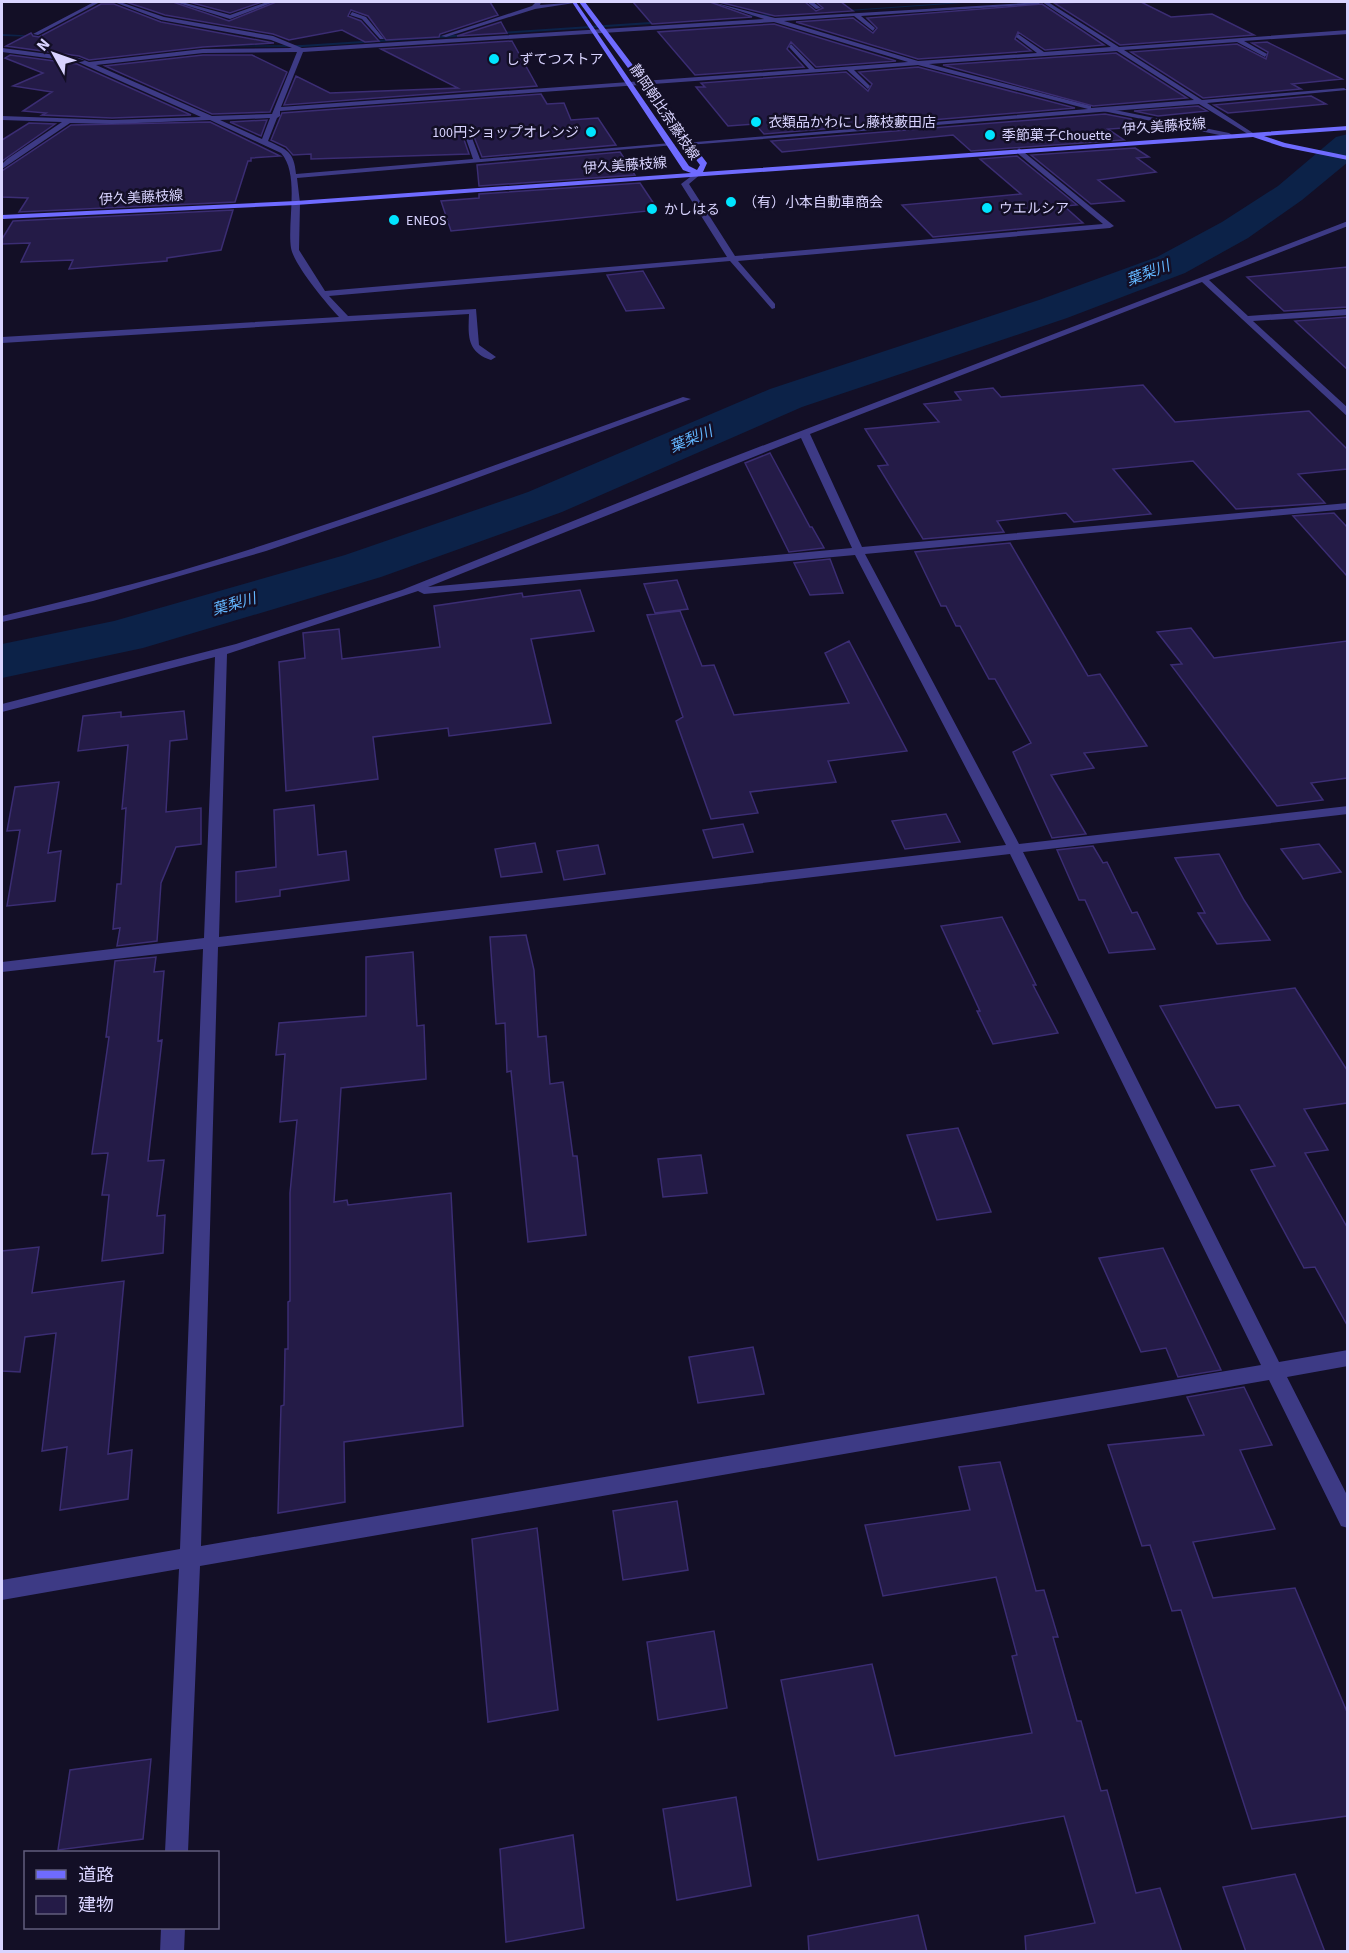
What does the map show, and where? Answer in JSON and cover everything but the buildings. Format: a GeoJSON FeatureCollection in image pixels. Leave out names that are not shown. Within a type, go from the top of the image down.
{"type":"FeatureCollection","features":[{"type":"Feature","properties":{"kind":"main road","name":"静岡朝比奈藤枝線"},"geometry":{"type":"LineString","coordinates":[[577,2],[598,22],[704,165],[698,173],[686,168],[577,2]]}},
{"type":"Feature","properties":{"kind":"main road","name":"伊久美藤枝線"},"geometry":{"type":"LineString","coordinates":[[2,218],[296,202],[1347,128]]}},
{"type":"Feature","properties":{"kind":"main road","name":"伊久美藤枝線"},"geometry":{"type":"LineString","coordinates":[[1251,134],[1283,145],[1347,158]]}},
{"type":"Feature","properties":{"kind":"street"},"geometry":{"type":"LineString","coordinates":[[36,34],[97,2]]}},
{"type":"Feature","properties":{"kind":"street"},"geometry":{"type":"LineString","coordinates":[[116,2],[164,19],[288,43],[392,37]]}},
{"type":"Feature","properties":{"kind":"street"},"geometry":{"type":"LineString","coordinates":[[178,2],[230,17],[271,2]]}},
{"type":"Feature","properties":{"kind":"street"},"geometry":{"type":"LineString","coordinates":[[421,44],[537,4],[577,2]]}},
{"type":"Feature","properties":{"kind":"street"},"geometry":{"type":"LineString","coordinates":[[714,2],[916,63],[1106,110],[1229,135]]}},
{"type":"Feature","properties":{"kind":"street"},"geometry":{"type":"LineString","coordinates":[[810,2],[818,8]]}},
{"type":"Feature","properties":{"kind":"street"},"geometry":{"type":"LineString","coordinates":[[89,64],[203,51],[302,50],[421,44],[1039,2]]}},
{"type":"Feature","properties":{"kind":"street"},"geometry":{"type":"LineString","coordinates":[[1045,2],[1251,134]]}},
{"type":"Feature","properties":{"kind":"street"},"geometry":{"type":"LineString","coordinates":[[807,9],[830,7]]}},
{"type":"Feature","properties":{"kind":"street"},"geometry":{"type":"LineString","coordinates":[[726,14],[772,11]]}},
{"type":"Feature","properties":{"kind":"street"},"geometry":{"type":"LineString","coordinates":[[352,14],[364,18],[382,38]]}},
{"type":"Feature","properties":{"kind":"street"},"geometry":{"type":"LineString","coordinates":[[855,14],[873,29]]}},
{"type":"Feature","properties":{"kind":"street"},"geometry":{"type":"LineString","coordinates":[[578,23],[609,21]]}},
{"type":"Feature","properties":{"kind":"street"},"geometry":{"type":"LineString","coordinates":[[434,34],[488,30]]}},
{"type":"Feature","properties":{"kind":"street"},"geometry":{"type":"LineString","coordinates":[[2,118],[68,121],[213,119],[630,83],[1347,32]]}},
{"type":"Feature","properties":{"kind":"street"},"geometry":{"type":"LineString","coordinates":[[1018,36],[1043,54]]}},
{"type":"Feature","properties":{"kind":"street"},"geometry":{"type":"LineString","coordinates":[[1237,40],[1265,55]]}},
{"type":"Feature","properties":{"kind":"street"},"geometry":{"type":"LineString","coordinates":[[288,43],[302,50]]}},
{"type":"Feature","properties":{"kind":"street"},"geometry":{"type":"LineString","coordinates":[[791,46],[813,70]]}},
{"type":"Feature","properties":{"kind":"street"},"geometry":{"type":"LineString","coordinates":[[2,50],[79,60],[284,151],[291,159],[296,202],[296,250],[323,294],[345,318]]}},
{"type":"Feature","properties":{"kind":"street"},"geometry":{"type":"LineString","coordinates":[[264,142],[302,50]]}},
{"type":"Feature","properties":{"kind":"street"},"geometry":{"type":"LineString","coordinates":[[972,52],[980,58]]}},
{"type":"Feature","properties":{"kind":"street"},"geometry":{"type":"LineString","coordinates":[[848,68],[868,87]]}},
{"type":"Feature","properties":{"kind":"street"},"geometry":{"type":"LineString","coordinates":[[688,143],[1344,90]]}},
{"type":"Feature","properties":{"kind":"street"},"geometry":{"type":"LineString","coordinates":[[2,167],[20,150],[33,145],[68,121]]}},
{"type":"Feature","properties":{"kind":"street"},"geometry":{"type":"LineString","coordinates":[[466,130],[477,161]]}},
{"type":"Feature","properties":{"kind":"street"},"geometry":{"type":"LineString","coordinates":[[293,176],[671,145]]}},
{"type":"Feature","properties":{"kind":"street"},"geometry":{"type":"LineString","coordinates":[[323,294],[1110,226],[1019,150]]}},
{"type":"Feature","properties":{"kind":"street"},"geometry":{"type":"LineString","coordinates":[[698,173],[685,184],[732,258],[772,306]]}},
{"type":"Feature","properties":{"kind":"street"},"geometry":{"type":"LineString","coordinates":[[2,708],[99,686],[221,651],[406,592],[804,433],[1347,223]]}},
{"type":"Feature","properties":{"kind":"street"},"geometry":{"type":"LineString","coordinates":[[1204,280],[1347,414]]}},
{"type":"Feature","properties":{"kind":"street"},"geometry":{"type":"LineString","coordinates":[[2,340],[473,311],[473,344],[479,353],[491,357]]}},
{"type":"Feature","properties":{"kind":"street"},"geometry":{"type":"LineString","coordinates":[[1248,319],[1347,312]]}},
{"type":"Feature","properties":{"kind":"street"},"geometry":{"type":"LineString","coordinates":[[2,619],[82,602],[243,557],[686,399]]}},
{"type":"Feature","properties":{"kind":"street"},"geometry":{"type":"LineString","coordinates":[[804,433],[859,552],[1015,850],[1272,1372],[1347,1519]]}},
{"type":"Feature","properties":{"kind":"street"},"geometry":{"type":"LineString","coordinates":[[406,592],[1347,506]]}},
{"type":"Feature","properties":{"kind":"street"},"geometry":{"type":"LineString","coordinates":[[176,1851],[190,1560],[213,943],[221,651]]}},
{"type":"Feature","properties":{"kind":"street"},"geometry":{"type":"LineString","coordinates":[[2,967],[1347,810]]}},
{"type":"Feature","properties":{"kind":"street"},"geometry":{"type":"LineString","coordinates":[[2,1590],[190,1560],[1347,1358]]}},
{"type":"Feature","properties":{"kind":"street"},"geometry":{"type":"LineString","coordinates":[[172,1952],[173,1929]]}},
{"type":"Feature","properties":{"kind":"waterway"},"geometry":{"type":"LineString","coordinates":[[835,11],[975,2]]}},
{"type":"Feature","properties":{"kind":"waterway"},"geometry":{"type":"LineString","coordinates":[[736,17],[788,14]]}},
{"type":"Feature","properties":{"kind":"waterway"},"geometry":{"type":"LineString","coordinates":[[188,46],[302,46],[665,22]]}},
{"type":"Feature","properties":{"kind":"waterway"},"geometry":{"type":"LineString","coordinates":[[2,35],[39,37]]}},
{"type":"Feature","properties":{"kind":"waterway","name":"葉梨川"},"geometry":{"type":"LineString","coordinates":[[2,661],[123,636],[363,566],[545,502],[786,398],[1053,309],[1171,265],[1235,230],[1290,193],[1348,144]]}},
{"type":"Feature","properties":{"kind":"place","name":"しずてつストア"},"geometry":{"type":"Point","coordinates":[494,59]}},
{"type":"Feature","properties":{"kind":"place","name":"衣類品かわにし藤枝藪田店"},"geometry":{"type":"Point","coordinates":[756,122]}},
{"type":"Feature","properties":{"kind":"place","name":"100円ショップオレンジ"},"geometry":{"type":"Point","coordinates":[591,132]}},
{"type":"Feature","properties":{"kind":"place","name":"季節菓子Chouette"},"geometry":{"type":"Point","coordinates":[990,135]}},
{"type":"Feature","properties":{"kind":"place","name":"（有）小本自動車商会"},"geometry":{"type":"Point","coordinates":[731,202]}},
{"type":"Feature","properties":{"kind":"place","name":"ウエルシア"},"geometry":{"type":"Point","coordinates":[987,208]}},
{"type":"Feature","properties":{"kind":"place","name":"かしはる"},"geometry":{"type":"Point","coordinates":[652,209]}},
{"type":"Feature","properties":{"kind":"place","name":"ENEOS"},"geometry":{"type":"Point","coordinates":[394,220]}}]}
